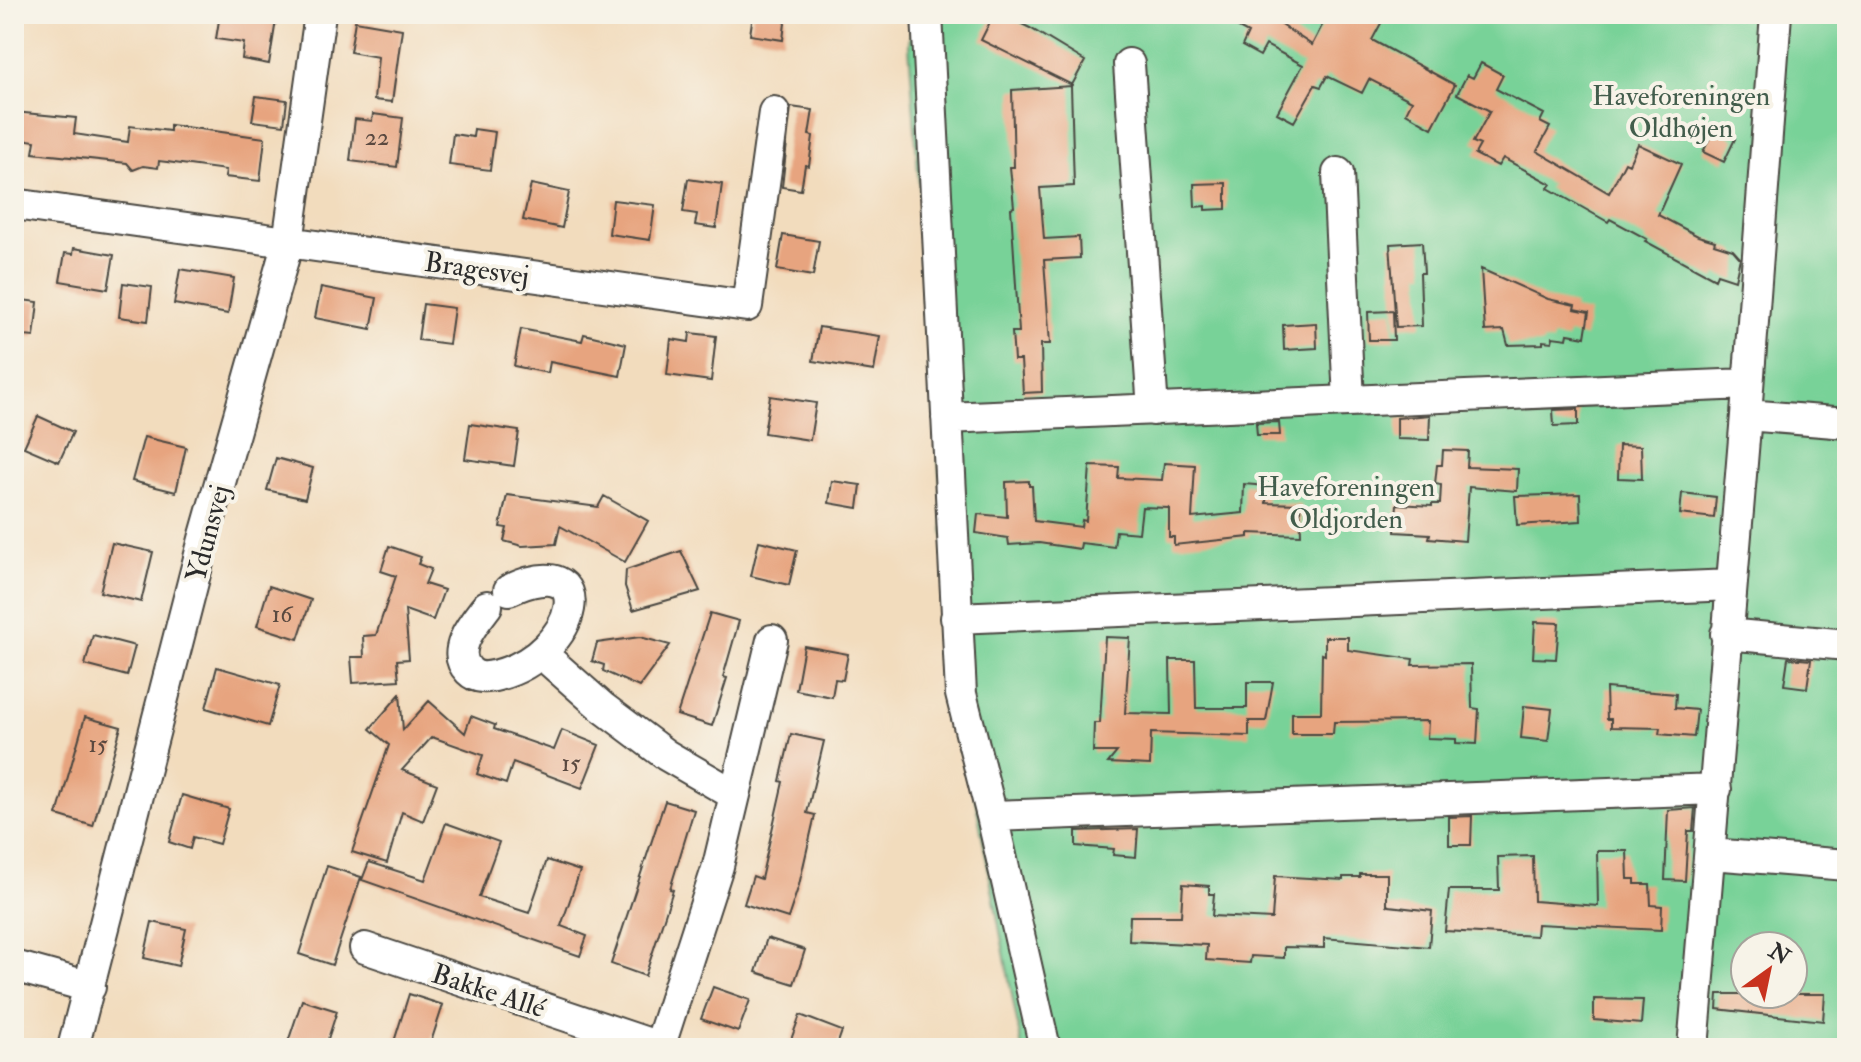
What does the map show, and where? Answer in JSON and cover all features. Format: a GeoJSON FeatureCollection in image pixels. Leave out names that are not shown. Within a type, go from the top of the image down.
{"type":"FeatureCollection","features":[{"type":"Feature","properties":{"kind":"street","name":"Ydunsvej"},"geometry":{"type":"LineString","coordinates":[[73,1048],[204,539],[288,242],[320,14]]}},
{"type":"Feature","properties":{"kind":"street"},"geometry":{"type":"LineString","coordinates":[[927,14],[961,694],[1045,1048]]}},
{"type":"Feature","properties":{"kind":"street"},"geometry":{"type":"LineString","coordinates":[[1693,1048],[1711,854],[1776,14]]}},
{"type":"Feature","properties":{"kind":"street"},"geometry":{"type":"LineString","coordinates":[[1129,64],[1153,410]]}},
{"type":"Feature","properties":{"kind":"street","name":"Bragesvej"},"geometry":{"type":"LineString","coordinates":[[14,204],[747,306],[774,112]]}},
{"type":"Feature","properties":{"kind":"street"},"geometry":{"type":"LineString","coordinates":[[1338,173],[1349,401]]}},
{"type":"Feature","properties":{"kind":"street"},"geometry":{"type":"LineString","coordinates":[[947,418],[1747,384]]}},
{"type":"Feature","properties":{"kind":"street"},"geometry":{"type":"LineString","coordinates":[[1746,415],[1847,423]]}},
{"type":"Feature","properties":{"kind":"street"},"geometry":{"type":"LineString","coordinates":[[540,578],[553,579],[563,586],[570,597],[571,610],[556,639],[542,654],[520,668],[483,678],[471,674],[463,663],[461,650],[475,623],[498,598],[540,578]]}},
{"type":"Feature","properties":{"kind":"street"},"geometry":{"type":"LineString","coordinates":[[956,618],[1731,585]]}},
{"type":"Feature","properties":{"kind":"street"},"geometry":{"type":"LineString","coordinates":[[1726,634],[1847,645]]}},
{"type":"Feature","properties":{"kind":"street","name":"Bakke Allé"},"geometry":{"type":"LineString","coordinates":[[365,948],[659,1048],[718,866],[772,640]]}},
{"type":"Feature","properties":{"kind":"street"},"geometry":{"type":"LineString","coordinates":[[542,654],[602,707],[666,755],[735,795]]}},
{"type":"Feature","properties":{"kind":"street"},"geometry":{"type":"LineString","coordinates":[[992,816],[1716,789]]}},
{"type":"Feature","properties":{"kind":"street"},"geometry":{"type":"LineString","coordinates":[[1711,854],[1847,865]]}},
{"type":"Feature","properties":{"kind":"street"},"geometry":{"type":"LineString","coordinates":[[14,966],[90,987]]}},
{"type":"Feature","properties":{"kind":"green space","name":"Haveforeningen Oldjorden"},"geometry":{"type":"Polygon","coordinates":[[[912,14],[1847,14],[1847,1048],[1022,1048],[955,692],[909,45],[912,14]]]}},
{"type":"Feature","properties":{"kind":"building"},"geometry":{"type":"Polygon","coordinates":[[[220,14],[277,14],[269,64],[242,59],[244,43],[216,39],[220,14]]]}},
{"type":"Feature","properties":{"kind":"building"},"geometry":{"type":"Polygon","coordinates":[[[753,14],[786,14],[783,40],[750,35],[753,14]]]}},
{"type":"Feature","properties":{"kind":"building"},"geometry":{"type":"Polygon","coordinates":[[[994,14],[1001,14],[1030,28],[1085,61],[1072,85],[981,40],[994,14]]]}},
{"type":"Feature","properties":{"kind":"building"},"geometry":{"type":"Polygon","coordinates":[[[1213,14],[1265,14],[1312,45],[1328,14],[1386,14],[1372,40],[1455,85],[1432,128],[1406,113],[1412,101],[1369,79],[1362,93],[1327,76],[1321,87],[1315,85],[1294,122],[1277,113],[1303,65],[1266,45],[1260,56],[1242,46],[1248,33],[1213,14]]]}},
{"type":"Feature","properties":{"kind":"building"},"geometry":{"type":"Polygon","coordinates":[[[355,21],[402,29],[392,102],[374,100],[378,57],[350,52],[355,21]]]}},
{"type":"Feature","properties":{"kind":"building"},"geometry":{"type":"Polygon","coordinates":[[[1481,63],[1503,75],[1496,89],[1544,114],[1540,122],[1550,127],[1537,151],[1609,193],[1625,162],[1629,164],[1638,144],[1681,164],[1658,215],[1698,236],[1715,241],[1714,244],[1733,250],[1740,258],[1735,280],[1717,274],[1715,279],[1645,241],[1647,239],[1610,219],[1608,222],[1548,188],[1551,184],[1503,158],[1498,166],[1475,154],[1480,145],[1473,142],[1490,111],[1457,94],[1467,75],[1473,78],[1481,63]]]}},
{"type":"Feature","properties":{"kind":"building"},"geometry":{"type":"Polygon","coordinates":[[[1071,86],[1074,186],[1040,188],[1044,239],[1079,237],[1080,258],[1044,260],[1050,344],[1041,344],[1042,392],[1023,393],[1021,360],[1014,360],[1012,332],[1019,332],[1011,208],[1014,207],[1010,167],[1014,167],[1012,90],[1071,86]]]}},
{"type":"Feature","properties":{"kind":"building"},"geometry":{"type":"Polygon","coordinates":[[[256,96],[287,100],[284,125],[252,121],[256,96]]]}},
{"type":"Feature","properties":{"kind":"building"},"geometry":{"type":"Polygon","coordinates":[[[791,107],[813,110],[809,166],[805,165],[801,190],[782,187],[791,107]]]}},
{"type":"Feature","properties":{"kind":"building"},"geometry":{"type":"Polygon","coordinates":[[[14,112],[76,118],[74,134],[128,142],[130,126],[170,131],[170,125],[265,138],[260,181],[225,177],[226,170],[159,161],[158,168],[143,166],[133,170],[127,163],[33,153],[35,141],[14,138],[14,112]]]}},
{"type":"Feature","properties":{"kind":"building"},"geometry":{"type":"Polygon","coordinates":[[[373,114],[403,118],[397,167],[350,161],[355,119],[372,121],[373,114]]]}},
{"type":"Feature","properties":{"kind":"building"},"geometry":{"type":"Polygon","coordinates":[[[474,129],[495,132],[490,170],[449,165],[453,134],[473,137],[474,129]]]}},
{"type":"Feature","properties":{"kind":"building"},"geometry":{"type":"Polygon","coordinates":[[[1714,129],[1735,139],[1724,162],[1703,152],[1714,129]]]}},
{"type":"Feature","properties":{"kind":"building"},"geometry":{"type":"Polygon","coordinates":[[[688,179],[722,184],[716,228],[695,225],[697,214],[683,212],[688,179]]]}},
{"type":"Feature","properties":{"kind":"building"},"geometry":{"type":"Polygon","coordinates":[[[1226,183],[1226,209],[1195,207],[1194,184],[1226,183]]]}},
{"type":"Feature","properties":{"kind":"building"},"geometry":{"type":"Polygon","coordinates":[[[531,184],[569,192],[562,228],[523,220],[531,184]]]}},
{"type":"Feature","properties":{"kind":"building"},"geometry":{"type":"Polygon","coordinates":[[[613,200],[655,205],[650,240],[609,234],[613,200]]]}},
{"type":"Feature","properties":{"kind":"building"},"geometry":{"type":"Polygon","coordinates":[[[783,235],[819,241],[813,276],[777,270],[783,235]]]}},
{"type":"Feature","properties":{"kind":"building"},"geometry":{"type":"Polygon","coordinates":[[[1422,242],[1422,326],[1396,327],[1390,244],[1422,242]]]}},
{"type":"Feature","properties":{"kind":"building"},"geometry":{"type":"Polygon","coordinates":[[[74,248],[114,255],[108,289],[60,281],[65,253],[73,254],[74,248]]]}},
{"type":"Feature","properties":{"kind":"building"},"geometry":{"type":"Polygon","coordinates":[[[180,269],[234,278],[228,314],[174,304],[180,269]]]}},
{"type":"Feature","properties":{"kind":"building"},"geometry":{"type":"Polygon","coordinates":[[[1481,269],[1548,299],[1575,305],[1574,309],[1589,312],[1585,337],[1568,334],[1567,339],[1553,337],[1552,342],[1543,341],[1543,344],[1508,345],[1504,330],[1485,331],[1481,269]]]}},
{"type":"Feature","properties":{"kind":"building"},"geometry":{"type":"Polygon","coordinates":[[[123,283],[152,287],[148,321],[119,317],[123,283]]]}},
{"type":"Feature","properties":{"kind":"building"},"geometry":{"type":"Polygon","coordinates":[[[321,287],[377,298],[371,329],[315,318],[321,287]]]}},
{"type":"Feature","properties":{"kind":"building"},"geometry":{"type":"Polygon","coordinates":[[[14,299],[38,302],[34,337],[14,335],[14,299]]]}},
{"type":"Feature","properties":{"kind":"building"},"geometry":{"type":"Polygon","coordinates":[[[423,304],[454,308],[449,344],[418,340],[423,304]]]}},
{"type":"Feature","properties":{"kind":"building"},"geometry":{"type":"Polygon","coordinates":[[[1393,311],[1394,340],[1369,340],[1368,312],[1393,311]]]}},
{"type":"Feature","properties":{"kind":"building"},"geometry":{"type":"Polygon","coordinates":[[[1316,323],[1317,348],[1284,350],[1283,325],[1316,323]]]}},
{"type":"Feature","properties":{"kind":"building"},"geometry":{"type":"Polygon","coordinates":[[[819,327],[880,336],[874,371],[813,361],[819,327]]]}},
{"type":"Feature","properties":{"kind":"building"},"geometry":{"type":"Polygon","coordinates":[[[521,329],[582,341],[584,334],[626,344],[620,376],[550,362],[548,373],[514,366],[521,329]]]}},
{"type":"Feature","properties":{"kind":"building"},"geometry":{"type":"Polygon","coordinates":[[[690,333],[716,336],[711,381],[667,375],[671,339],[689,342],[690,333]]]}},
{"type":"Feature","properties":{"kind":"building"},"geometry":{"type":"Polygon","coordinates":[[[770,396],[816,403],[810,440],[764,433],[770,396]]]}},
{"type":"Feature","properties":{"kind":"building"},"geometry":{"type":"Polygon","coordinates":[[[1578,409],[1578,425],[1554,426],[1553,410],[1578,409]]]}},
{"type":"Feature","properties":{"kind":"building"},"geometry":{"type":"Polygon","coordinates":[[[1430,415],[1429,440],[1397,439],[1397,418],[1430,415]]]}},
{"type":"Feature","properties":{"kind":"building"},"geometry":{"type":"Polygon","coordinates":[[[38,416],[73,432],[59,462],[24,447],[38,416]]]}},
{"type":"Feature","properties":{"kind":"building"},"geometry":{"type":"Polygon","coordinates":[[[1279,422],[1280,435],[1257,435],[1256,423],[1279,422]]]}},
{"type":"Feature","properties":{"kind":"building"},"geometry":{"type":"Polygon","coordinates":[[[470,424],[519,431],[514,466],[465,459],[470,424]]]}},
{"type":"Feature","properties":{"kind":"building"},"geometry":{"type":"Polygon","coordinates":[[[144,437],[186,447],[176,492],[132,481],[144,437]]]}},
{"type":"Feature","properties":{"kind":"building"},"geometry":{"type":"Polygon","coordinates":[[[1619,445],[1641,446],[1642,479],[1618,478],[1619,445]]]}},
{"type":"Feature","properties":{"kind":"building"},"geometry":{"type":"Polygon","coordinates":[[[1443,450],[1468,451],[1467,467],[1518,469],[1517,491],[1469,487],[1465,541],[1429,538],[1430,534],[1395,532],[1397,504],[1440,504],[1441,485],[1435,484],[1437,465],[1442,465],[1443,450]]]}},
{"type":"Feature","properties":{"kind":"building"},"geometry":{"type":"Polygon","coordinates":[[[276,458],[313,468],[305,499],[267,490],[276,458]]]}},
{"type":"Feature","properties":{"kind":"building"},"geometry":{"type":"Polygon","coordinates":[[[1164,463],[1195,465],[1192,518],[1243,513],[1244,484],[1267,486],[1266,503],[1300,504],[1301,535],[1249,533],[1249,537],[1174,545],[1174,537],[1169,537],[1169,508],[1142,507],[1139,533],[1116,531],[1114,547],[1081,543],[1080,549],[1039,543],[1009,545],[1008,538],[976,533],[978,514],[1007,517],[1006,482],[1029,481],[1034,521],[1081,527],[1082,520],[1086,521],[1090,466],[1119,467],[1118,478],[1162,480],[1164,463]]]}},
{"type":"Feature","properties":{"kind":"building"},"geometry":{"type":"Polygon","coordinates":[[[832,481],[861,485],[858,508],[829,503],[832,481]]]}},
{"type":"Feature","properties":{"kind":"building"},"geometry":{"type":"Polygon","coordinates":[[[1682,493],[1716,497],[1714,518],[1680,514],[1682,493]]]}},
{"type":"Feature","properties":{"kind":"building"},"geometry":{"type":"Polygon","coordinates":[[[1580,494],[1581,521],[1517,525],[1515,496],[1580,494]]]}},
{"type":"Feature","properties":{"kind":"building"},"geometry":{"type":"Polygon","coordinates":[[[507,495],[598,507],[604,496],[648,521],[625,562],[560,526],[556,544],[522,546],[504,541],[507,528],[500,527],[507,495]]]}},
{"type":"Feature","properties":{"kind":"building"},"geometry":{"type":"Polygon","coordinates":[[[759,541],[797,550],[789,585],[751,576],[759,541]]]}},
{"type":"Feature","properties":{"kind":"building"},"geometry":{"type":"Polygon","coordinates":[[[112,543],[153,552],[141,602],[100,592],[112,543]]]}},
{"type":"Feature","properties":{"kind":"building"},"geometry":{"type":"Polygon","coordinates":[[[389,546],[421,557],[418,564],[431,569],[425,584],[444,590],[433,620],[405,610],[409,659],[397,660],[399,680],[353,683],[351,657],[364,657],[363,636],[376,635],[396,576],[381,571],[389,546]]]}},
{"type":"Feature","properties":{"kind":"building"},"geometry":{"type":"Polygon","coordinates":[[[681,551],[700,591],[633,610],[625,586],[626,570],[681,551]]]}},
{"type":"Feature","properties":{"kind":"building"},"geometry":{"type":"Polygon","coordinates":[[[269,586],[311,600],[298,639],[257,626],[269,586]]]}},
{"type":"Feature","properties":{"kind":"building"},"geometry":{"type":"Polygon","coordinates":[[[710,613],[739,621],[723,677],[727,678],[712,726],[677,715],[710,613]]]}},
{"type":"Feature","properties":{"kind":"building"},"geometry":{"type":"Polygon","coordinates":[[[1535,622],[1559,623],[1556,659],[1533,658],[1535,622]]]}},
{"type":"Feature","properties":{"kind":"building"},"geometry":{"type":"Polygon","coordinates":[[[93,635],[135,646],[127,676],[85,665],[93,635]]]}},
{"type":"Feature","properties":{"kind":"building"},"geometry":{"type":"Polygon","coordinates":[[[640,637],[670,645],[639,687],[603,671],[604,665],[592,661],[597,643],[640,637]]]}},
{"type":"Feature","properties":{"kind":"building"},"geometry":{"type":"Polygon","coordinates":[[[1105,637],[1130,638],[1125,713],[1171,714],[1170,660],[1195,660],[1196,708],[1247,708],[1247,682],[1273,682],[1266,721],[1249,721],[1249,736],[1151,733],[1150,765],[1108,763],[1117,752],[1093,752],[1094,723],[1100,723],[1105,637]]]}},
{"type":"Feature","properties":{"kind":"building"},"geometry":{"type":"Polygon","coordinates":[[[1325,637],[1348,637],[1348,650],[1413,659],[1412,665],[1471,664],[1472,708],[1479,709],[1477,744],[1456,743],[1456,739],[1427,738],[1428,721],[1334,722],[1333,734],[1292,734],[1292,713],[1321,713],[1325,637]]]}},
{"type":"Feature","properties":{"kind":"building"},"geometry":{"type":"Polygon","coordinates":[[[804,646],[848,654],[843,680],[835,679],[832,697],[796,690],[804,646]]]}},
{"type":"Feature","properties":{"kind":"building"},"geometry":{"type":"Polygon","coordinates":[[[1788,658],[1811,660],[1807,688],[1784,685],[1788,658]]]}},
{"type":"Feature","properties":{"kind":"building"},"geometry":{"type":"Polygon","coordinates":[[[217,667],[280,685],[268,726],[206,708],[217,667]]]}},
{"type":"Feature","properties":{"kind":"building"},"geometry":{"type":"Polygon","coordinates":[[[1606,688],[1676,694],[1675,708],[1697,710],[1694,737],[1659,734],[1660,728],[1611,727],[1611,719],[1607,719],[1606,688]]]}},
{"type":"Feature","properties":{"kind":"building"},"geometry":{"type":"Polygon","coordinates":[[[400,694],[403,730],[429,701],[465,733],[471,716],[495,725],[494,729],[554,750],[562,730],[599,745],[582,788],[513,762],[506,784],[477,774],[483,755],[432,737],[402,770],[437,784],[423,821],[402,812],[387,863],[352,852],[389,745],[370,729],[400,694]]]}},
{"type":"Feature","properties":{"kind":"building"},"geometry":{"type":"Polygon","coordinates":[[[1524,706],[1552,709],[1548,741],[1521,738],[1524,706]]]}},
{"type":"Feature","properties":{"kind":"building"},"geometry":{"type":"Polygon","coordinates":[[[85,717],[121,727],[93,826],[57,815],[85,717]]]}},
{"type":"Feature","properties":{"kind":"building"},"geometry":{"type":"Polygon","coordinates":[[[791,734],[824,741],[807,813],[815,815],[788,918],[744,904],[753,876],[761,879],[791,734]]]}},
{"type":"Feature","properties":{"kind":"building"},"geometry":{"type":"Polygon","coordinates":[[[182,795],[229,809],[219,844],[193,837],[190,849],[169,842],[182,795]]]}},
{"type":"Feature","properties":{"kind":"building"},"geometry":{"type":"Polygon","coordinates":[[[665,801],[694,810],[670,889],[673,890],[645,976],[611,964],[665,801]]]}},
{"type":"Feature","properties":{"kind":"building"},"geometry":{"type":"Polygon","coordinates":[[[1695,808],[1693,831],[1688,831],[1685,881],[1665,880],[1668,810],[1695,808]]]}},
{"type":"Feature","properties":{"kind":"building"},"geometry":{"type":"Polygon","coordinates":[[[1472,816],[1471,845],[1449,845],[1449,817],[1472,816]]]}},
{"type":"Feature","properties":{"kind":"building"},"geometry":{"type":"Polygon","coordinates":[[[446,823],[499,842],[479,897],[529,913],[547,860],[580,871],[561,926],[587,936],[580,956],[362,880],[369,862],[425,880],[446,823]]]}},
{"type":"Feature","properties":{"kind":"building"},"geometry":{"type":"Polygon","coordinates":[[[1138,829],[1136,857],[1113,855],[1114,849],[1076,846],[1076,831],[1138,829]]]}},
{"type":"Feature","properties":{"kind":"building"},"geometry":{"type":"Polygon","coordinates":[[[1597,851],[1627,851],[1628,879],[1635,879],[1635,884],[1650,884],[1651,905],[1662,906],[1661,930],[1537,924],[1536,936],[1445,931],[1449,890],[1499,890],[1498,857],[1533,856],[1534,901],[1598,906],[1597,851]]]}},
{"type":"Feature","properties":{"kind":"building"},"geometry":{"type":"Polygon","coordinates":[[[327,866],[361,877],[332,965],[299,954],[327,866]]]}},
{"type":"Feature","properties":{"kind":"building"},"geometry":{"type":"Polygon","coordinates":[[[1360,874],[1387,874],[1387,905],[1432,911],[1429,947],[1324,938],[1324,948],[1284,947],[1284,958],[1251,956],[1250,963],[1206,960],[1207,945],[1129,941],[1130,916],[1181,916],[1183,884],[1209,886],[1209,894],[1214,894],[1212,916],[1272,919],[1275,876],[1343,880],[1343,877],[1360,877],[1360,874]]]}},
{"type":"Feature","properties":{"kind":"building"},"geometry":{"type":"Polygon","coordinates":[[[152,922],[186,929],[178,966],[144,958],[152,922]]]}},
{"type":"Feature","properties":{"kind":"building"},"geometry":{"type":"Polygon","coordinates":[[[767,938],[805,950],[794,984],[756,972],[767,938]]]}},
{"type":"Feature","properties":{"kind":"building"},"geometry":{"type":"Polygon","coordinates":[[[713,987],[750,1000],[738,1032],[701,1019],[713,987]]]}},
{"type":"Feature","properties":{"kind":"building"},"geometry":{"type":"Polygon","coordinates":[[[409,994],[443,1005],[429,1048],[392,1048],[409,994]]]}},
{"type":"Feature","properties":{"kind":"building"},"geometry":{"type":"Polygon","coordinates":[[[1718,994],[1729,994],[1729,1010],[1809,1010],[1809,994],[1825,994],[1823,1021],[1717,1009],[1718,994]]]}},
{"type":"Feature","properties":{"kind":"building"},"geometry":{"type":"Polygon","coordinates":[[[1594,999],[1643,1000],[1641,1024],[1594,1020],[1594,999]]]}},
{"type":"Feature","properties":{"kind":"building"},"geometry":{"type":"Polygon","coordinates":[[[302,1000],[337,1011],[325,1048],[286,1048],[302,1000]]]}},
{"type":"Feature","properties":{"kind":"building"},"geometry":{"type":"Polygon","coordinates":[[[800,1015],[842,1031],[836,1048],[788,1048],[800,1015]]]}},
{"type":"Feature","properties":{"kind":"park label","name":"Haveforeningen Oldhøjen"},"geometry":{"type":"Point","coordinates":[1681,111]}}]}
